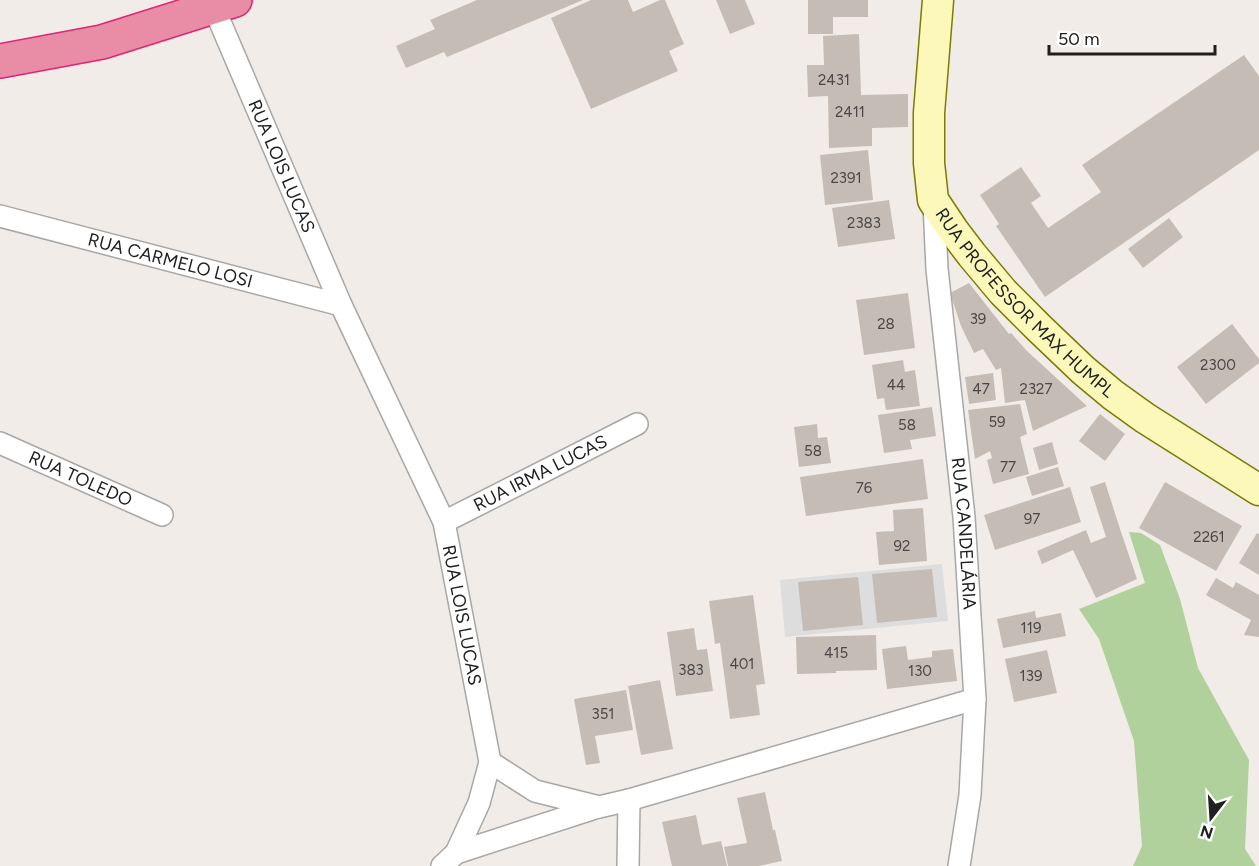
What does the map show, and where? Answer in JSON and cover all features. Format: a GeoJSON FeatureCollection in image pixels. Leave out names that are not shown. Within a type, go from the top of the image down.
{"type":"FeatureCollection","features":[{"type":"Feature","properties":{"kind":"highway"},"geometry":{"type":"LineString","coordinates":[[0,61],[102,42],[225,4]]}},
{"type":"Feature","properties":{"kind":"street","name":"RUA PROFESSOR MAX HUMPL"},"geometry":{"type":"LineString","coordinates":[[938,0],[929,114],[929,163],[933,200],[972,255],[1003,292],[1083,370],[1145,418],[1259,490]]}},
{"type":"Feature","properties":{"kind":"street","name":"RUA LOIS LUCAS"},"geometry":{"type":"LineString","coordinates":[[225,4],[341,305],[444,522],[490,762]]}},
{"type":"Feature","properties":{"kind":"street","name":"RUA CANDELÁRIA"},"geometry":{"type":"LineString","coordinates":[[933,200],[937,269],[964,517],[975,699],[970,795],[959,866]]}},
{"type":"Feature","properties":{"kind":"street","name":"RUA CARMELO LOSI"},"geometry":{"type":"LineString","coordinates":[[0,216],[341,305]]}},
{"type":"Feature","properties":{"kind":"street","name":"RUA IRMA LUCAS"},"geometry":{"type":"LineString","coordinates":[[444,522],[637,424]]}},
{"type":"Feature","properties":{"kind":"street","name":"RUA TOLEDO"},"geometry":{"type":"LineString","coordinates":[[0,442],[162,515]]}},
{"type":"Feature","properties":{"kind":"street"},"geometry":{"type":"LineString","coordinates":[[449,859],[599,807],[975,699]]}},
{"type":"Feature","properties":{"kind":"street"},"geometry":{"type":"LineString","coordinates":[[449,859],[478,803],[490,762],[535,791],[599,807]]}},
{"type":"Feature","properties":{"kind":"street"},"geometry":{"type":"LineString","coordinates":[[628,866],[629,800]]}},
{"type":"Feature","properties":{"kind":"shaded area"},"geometry":{"type":"Polygon","coordinates":[[[942,564],[948,621],[785,637],[780,580],[942,564]]]}},
{"type":"Feature","properties":{"kind":"green space"},"geometry":{"type":"Polygon","coordinates":[[[1129,532],[1141,533],[1160,545],[1180,599],[1198,668],[1249,760],[1245,849],[1256,866],[1133,866],[1142,846],[1134,741],[1099,639],[1079,609],[1145,583],[1129,532]]]}},
{"type":"Feature","properties":{"kind":"building"},"geometry":{"type":"Polygon","coordinates":[[[477,0],[583,0],[447,57],[444,52],[406,68],[396,46],[435,29],[430,20],[477,0]]]}},
{"type":"Feature","properties":{"kind":"building"},"geometry":{"type":"Polygon","coordinates":[[[591,0],[628,0],[633,12],[665,0],[684,44],[669,51],[678,71],[591,109],[551,18],[591,0]]]}},
{"type":"Feature","properties":{"kind":"building"},"geometry":{"type":"Polygon","coordinates":[[[716,0],[745,0],[755,24],[730,34],[716,0]]]}},
{"type":"Feature","properties":{"kind":"building"},"geometry":{"type":"Polygon","coordinates":[[[808,0],[868,0],[868,17],[833,17],[833,34],[808,34],[808,0]]]}},
{"type":"Feature","properties":{"kind":"building"},"geometry":{"type":"Polygon","coordinates":[[[859,34],[861,95],[908,94],[908,127],[872,128],[872,146],[829,148],[828,96],[808,97],[807,65],[824,65],[823,36],[859,34]]]}},
{"type":"Feature","properties":{"kind":"building"},"geometry":{"type":"Polygon","coordinates":[[[1244,55],[1259,76],[1259,150],[1045,297],[996,226],[999,224],[980,195],[1021,167],[1041,196],[1031,203],[1048,228],[1101,192],[1082,165],[1244,55]]]}},
{"type":"Feature","properties":{"kind":"building"},"geometry":{"type":"Polygon","coordinates":[[[868,150],[873,200],[825,205],[820,155],[868,150]]]}},
{"type":"Feature","properties":{"kind":"building"},"geometry":{"type":"Polygon","coordinates":[[[889,200],[895,239],[838,247],[832,208],[889,200]]]}},
{"type":"Feature","properties":{"kind":"building"},"geometry":{"type":"Polygon","coordinates":[[[1169,218],[1183,237],[1143,268],[1128,249],[1169,218]]]}},
{"type":"Feature","properties":{"kind":"building"},"geometry":{"type":"Polygon","coordinates":[[[969,283],[1009,334],[1011,333],[1027,351],[1087,406],[1033,431],[1025,400],[1005,403],[1001,368],[996,370],[983,349],[974,353],[961,326],[950,293],[969,283]]]}},
{"type":"Feature","properties":{"kind":"building"},"geometry":{"type":"Polygon","coordinates":[[[908,293],[915,348],[864,355],[856,300],[908,293]]]}},
{"type":"Feature","properties":{"kind":"building"},"geometry":{"type":"Polygon","coordinates":[[[1232,324],[1259,359],[1259,363],[1206,404],[1177,367],[1232,324]]]}},
{"type":"Feature","properties":{"kind":"building"},"geometry":{"type":"Polygon","coordinates":[[[903,360],[905,372],[915,370],[920,406],[886,410],[884,398],[877,399],[872,365],[903,360]]]}},
{"type":"Feature","properties":{"kind":"building"},"geometry":{"type":"Polygon","coordinates":[[[993,373],[996,400],[969,404],[965,377],[993,373]]]}},
{"type":"Feature","properties":{"kind":"building"},"geometry":{"type":"Polygon","coordinates":[[[1020,404],[1027,434],[1020,437],[1029,474],[993,484],[987,460],[992,458],[990,451],[975,459],[968,410],[1020,404]]]}},
{"type":"Feature","properties":{"kind":"building"},"geometry":{"type":"Polygon","coordinates":[[[932,407],[936,436],[910,440],[912,449],[884,453],[878,415],[932,407]]]}},
{"type":"Feature","properties":{"kind":"building"},"geometry":{"type":"Polygon","coordinates":[[[1100,414],[1125,434],[1105,461],[1079,441],[1100,414]]]}},
{"type":"Feature","properties":{"kind":"building"},"geometry":{"type":"Polygon","coordinates":[[[817,424],[818,438],[827,437],[831,463],[799,467],[794,427],[817,424]]]}},
{"type":"Feature","properties":{"kind":"building"},"geometry":{"type":"Polygon","coordinates":[[[1052,442],[1058,464],[1039,470],[1033,448],[1052,442]]]}},
{"type":"Feature","properties":{"kind":"building"},"geometry":{"type":"Polygon","coordinates":[[[923,459],[928,499],[806,516],[800,477],[923,459]]]}},
{"type":"Feature","properties":{"kind":"building"},"geometry":{"type":"Polygon","coordinates":[[[1058,467],[1064,486],[1032,496],[1026,477],[1058,467]]]}},
{"type":"Feature","properties":{"kind":"building"},"geometry":{"type":"Polygon","coordinates":[[[1105,482],[1137,579],[1096,598],[1073,550],[1042,564],[1037,551],[1086,530],[1091,543],[1106,537],[1090,487],[1105,482]]]}},
{"type":"Feature","properties":{"kind":"building"},"geometry":{"type":"Polygon","coordinates":[[[1165,482],[1242,526],[1216,571],[1139,528],[1165,482]]]}},
{"type":"Feature","properties":{"kind":"building"},"geometry":{"type":"Polygon","coordinates":[[[1070,487],[1081,522],[995,550],[984,515],[1070,487]]]}},
{"type":"Feature","properties":{"kind":"building"},"geometry":{"type":"Polygon","coordinates":[[[923,508],[927,561],[879,565],[876,532],[894,531],[893,510],[923,508]]]}},
{"type":"Feature","properties":{"kind":"building"},"geometry":{"type":"Polygon","coordinates":[[[1257,533],[1259,534],[1259,575],[1239,563],[1257,533]]]}},
{"type":"Feature","properties":{"kind":"building"},"geometry":{"type":"Polygon","coordinates":[[[932,569],[937,617],[877,623],[872,574],[932,569]]]}},
{"type":"Feature","properties":{"kind":"building"},"geometry":{"type":"Polygon","coordinates":[[[858,577],[863,625],[803,631],[798,582],[858,577]]]}},
{"type":"Feature","properties":{"kind":"building"},"geometry":{"type":"Polygon","coordinates":[[[1216,578],[1233,588],[1236,582],[1259,595],[1259,637],[1244,635],[1251,620],[1206,595],[1216,578]]]}},
{"type":"Feature","properties":{"kind":"building"},"geometry":{"type":"Polygon","coordinates":[[[753,595],[765,684],[756,685],[760,715],[730,719],[720,643],[715,644],[709,601],[753,595]]]}},
{"type":"Feature","properties":{"kind":"building"},"geometry":{"type":"Polygon","coordinates":[[[1035,611],[1036,618],[1061,613],[1066,636],[1003,648],[997,619],[1035,611]]]}},
{"type":"Feature","properties":{"kind":"building"},"geometry":{"type":"Polygon","coordinates":[[[694,628],[697,650],[707,649],[713,691],[676,696],[667,632],[694,628]]]}},
{"type":"Feature","properties":{"kind":"building"},"geometry":{"type":"Polygon","coordinates":[[[876,635],[877,670],[797,674],[796,637],[876,635]]]}},
{"type":"Feature","properties":{"kind":"building"},"geometry":{"type":"Polygon","coordinates":[[[906,646],[908,660],[932,657],[932,651],[953,649],[957,681],[887,689],[882,649],[906,646]]]}},
{"type":"Feature","properties":{"kind":"building"},"geometry":{"type":"Polygon","coordinates":[[[1047,650],[1057,693],[1014,702],[1005,659],[1047,650]]]}},
{"type":"Feature","properties":{"kind":"building"},"geometry":{"type":"Polygon","coordinates":[[[660,680],[673,749],[641,755],[628,686],[660,680]]]}},
{"type":"Feature","properties":{"kind":"building"},"geometry":{"type":"Polygon","coordinates":[[[626,690],[633,730],[595,736],[600,763],[586,765],[574,699],[626,690]]]}},
{"type":"Feature","properties":{"kind":"building"},"geometry":{"type":"Polygon","coordinates":[[[765,792],[782,861],[759,866],[728,866],[724,847],[747,843],[737,798],[765,792]]]}},
{"type":"Feature","properties":{"kind":"building"},"geometry":{"type":"Polygon","coordinates":[[[696,815],[702,845],[721,841],[727,866],[672,866],[662,822],[696,815]]]}}]}
